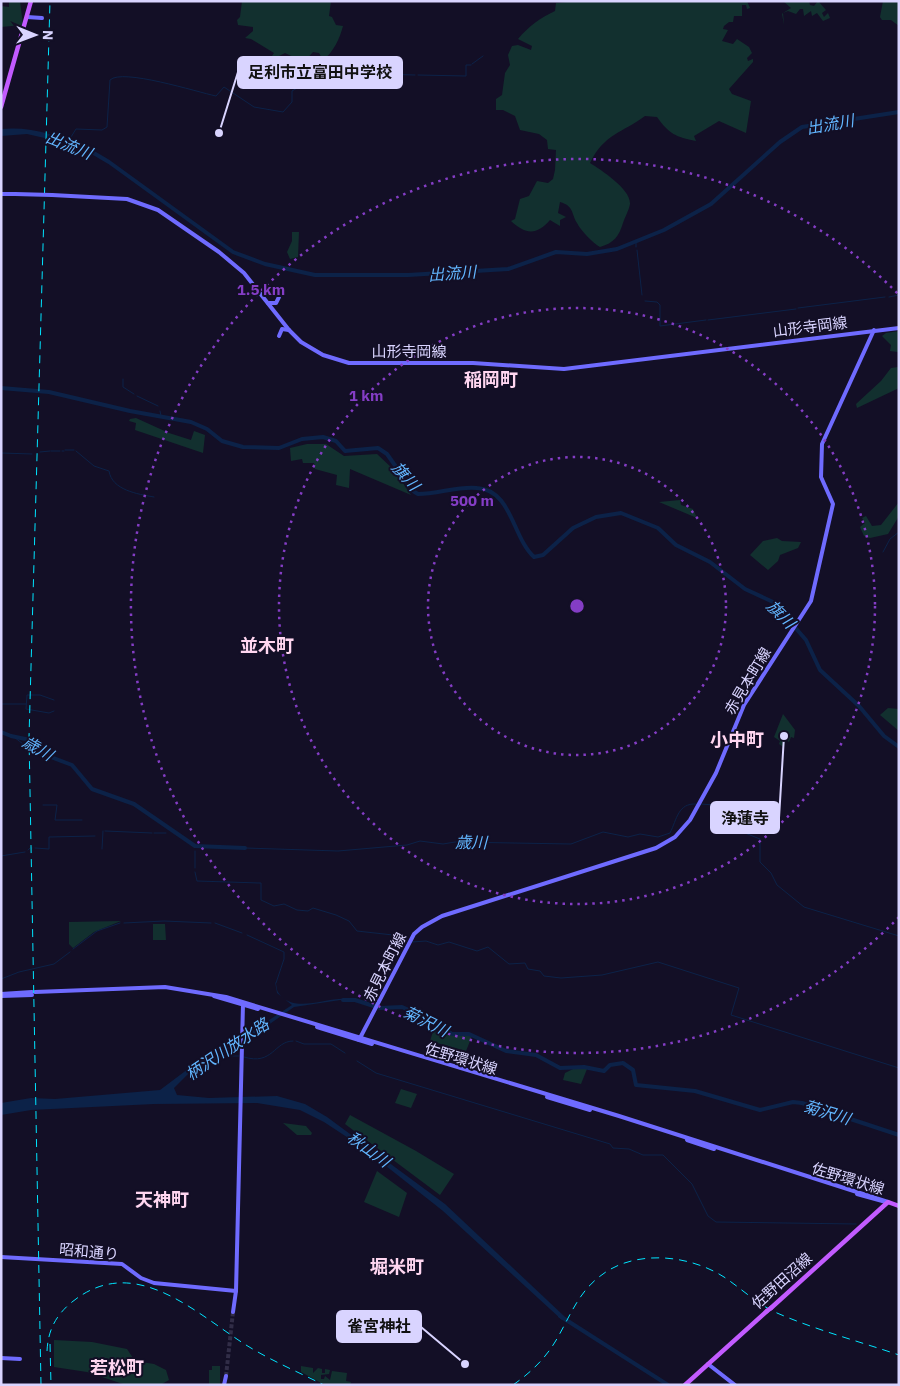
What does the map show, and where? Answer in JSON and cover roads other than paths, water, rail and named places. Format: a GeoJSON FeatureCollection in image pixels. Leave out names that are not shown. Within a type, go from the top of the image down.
{"type":"FeatureCollection","features":[{"type":"Feature","properties":{"kind":"main road"},"geometry":{"type":"LineString","coordinates":[[1,108],[31,1]]}},
{"type":"Feature","properties":{"kind":"main road"},"geometry":{"type":"LineString","coordinates":[[26,17],[42,18]]}},
{"type":"Feature","properties":{"kind":"main road","name":"山形寺岡線"},"geometry":{"type":"LineString","coordinates":[[1,194],[126,199],[158,210],[227,258],[250,280],[289,330],[316,352],[349,363],[472,363],[564,369],[899,328]]}},
{"type":"Feature","properties":{"kind":"main road"},"geometry":{"type":"LineString","coordinates":[[268,303],[276,304],[279,298]]}},
{"type":"Feature","properties":{"kind":"main road"},"geometry":{"type":"LineString","coordinates":[[279,336],[282,329],[289,330]]}},
{"type":"Feature","properties":{"kind":"main road","name":"赤見本町線"},"geometry":{"type":"LineString","coordinates":[[360,1039],[410,941],[426,923],[462,909],[661,846],[680,833],[698,805],[720,764],[744,705],[800,621],[814,593],[833,507],[832,499],[821,477],[822,444],[874,330]]}},
{"type":"Feature","properties":{"kind":"main road"},"geometry":{"type":"LineString","coordinates":[[2,995],[165,989],[202,994],[243,1003],[360,1039]]}},
{"type":"Feature","properties":{"kind":"main road"},"geometry":{"type":"LineString","coordinates":[[233,1312],[236,1291],[243,1003]]}},
{"type":"Feature","properties":{"kind":"main road","name":"佐野環状線"},"geometry":{"type":"LineString","coordinates":[[360,1039],[619,1118],[880,1202],[888,1202]]}},
{"type":"Feature","properties":{"kind":"main road"},"geometry":{"type":"LineString","coordinates":[[888,1202],[899,1206]]}},
{"type":"Feature","properties":{"kind":"main road","name":"佐野田沼線"},"geometry":{"type":"LineString","coordinates":[[685,1385],[888,1202]]}},
{"type":"Feature","properties":{"kind":"main road","name":"昭和通り"},"geometry":{"type":"LineString","coordinates":[[1,1257],[122,1264],[145,1280],[170,1286],[236,1291]]}},
{"type":"Feature","properties":{"kind":"main road"},"geometry":{"type":"LineString","coordinates":[[1,1358],[20,1359]]}},
{"type":"Feature","properties":{"kind":"main road"},"geometry":{"type":"LineString","coordinates":[[708,1364],[735,1385]]}},
{"type":"Feature","properties":{"kind":"main road"},"geometry":{"type":"LineString","coordinates":[[224,1385],[226,1376]]}},
{"type":"Feature","properties":{"kind":"water"},"geometry":{"type":"Polygon","coordinates":[[[12,128],[44,132],[84,147],[27,134],[1,136],[1,129],[12,128]]]}},
{"type":"Feature","properties":{"kind":"water","name":"柄沢川放水路"},"geometry":{"type":"Polygon","coordinates":[[[285,999],[292,1003],[300,1004],[347,999],[294,1007],[228,1053],[190,1072],[174,1088],[177,1095],[209,1098],[277,1096],[305,1104],[327,1117],[445,1204],[564,1316],[562,1320],[443,1211],[362,1147],[324,1122],[300,1110],[257,1103],[154,1104],[31,1110],[1,1115],[1,1103],[31,1098],[55,1099],[160,1090],[192,1066],[219,1053],[292,1005],[285,999]]]}},
{"type":"Feature","properties":{"kind":"waterway"},"geometry":{"type":"LineString","coordinates":[[472,64],[483,56]]}},
{"type":"Feature","properties":{"kind":"waterway"},"geometry":{"type":"LineString","coordinates":[[418,75],[466,76],[466,65],[471,65]]}},
{"type":"Feature","properties":{"kind":"waterway"},"geometry":{"type":"LineString","coordinates":[[71,137],[76,129],[102,130],[107,127],[110,80],[117,77],[144,79],[216,96],[224,87],[254,107],[283,112],[292,102],[292,91],[324,72],[333,73]]}},
{"type":"Feature","properties":{"kind":"waterway"},"geometry":{"type":"LineString","coordinates":[[336,73],[415,75]]}},
{"type":"Feature","properties":{"kind":"waterway","name":"出流川"},"geometry":{"type":"LineString","coordinates":[[80,145],[109,162],[233,252],[265,264],[315,275],[408,275],[508,269],[556,252],[587,254],[617,249],[664,230],[711,204],[780,142],[802,127],[899,112]]}},
{"type":"Feature","properties":{"kind":"waterway"},"geometry":{"type":"LineString","coordinates":[[637,250],[642,295]]}},
{"type":"Feature","properties":{"kind":"waterway"},"geometry":{"type":"LineString","coordinates":[[889,297],[899,295]]}},
{"type":"Feature","properties":{"kind":"waterway"},"geometry":{"type":"LineString","coordinates":[[798,308],[885,297]]}},
{"type":"Feature","properties":{"kind":"waterway"},"geometry":{"type":"LineString","coordinates":[[645,301],[657,302],[660,305],[660,326],[706,320]]}},
{"type":"Feature","properties":{"kind":"waterway"},"geometry":{"type":"LineString","coordinates":[[708,320],[796,309]]}},
{"type":"Feature","properties":{"kind":"waterway"},"geometry":{"type":"LineString","coordinates":[[123,379],[123,387],[134,394]]}},
{"type":"Feature","properties":{"kind":"waterway","name":"旗川"},"geometry":{"type":"LineString","coordinates":[[1,388],[49,392],[130,411],[191,422],[207,429],[222,441],[243,447],[279,448],[302,439],[323,437],[336,441],[345,451],[378,448],[387,454],[413,491],[418,494],[477,488],[489,491],[498,497],[505,505],[521,538],[534,557],[543,555],[573,528],[596,517],[621,513],[658,528],[676,545],[710,562],[745,589],[773,602],[806,640],[820,670],[859,706],[884,736],[899,747]]}},
{"type":"Feature","properties":{"kind":"waterway"},"geometry":{"type":"LineString","coordinates":[[137,396],[158,406]]}},
{"type":"Feature","properties":{"kind":"waterway","name":"旗川"},"geometry":{"type":"LineString","coordinates":[[160,411],[161,416]]}},
{"type":"Feature","properties":{"kind":"waterway"},"geometry":{"type":"LineString","coordinates":[[65,450],[74,450]]}},
{"type":"Feature","properties":{"kind":"waterway"},"geometry":{"type":"LineString","coordinates":[[40,452],[50,451]]}},
{"type":"Feature","properties":{"kind":"waterway"},"geometry":{"type":"LineString","coordinates":[[51,451],[60,451]]}},
{"type":"Feature","properties":{"kind":"waterway"},"geometry":{"type":"LineString","coordinates":[[76,451],[94,466],[109,471],[115,483],[120,487],[154,497]]}},
{"type":"Feature","properties":{"kind":"waterway"},"geometry":{"type":"LineString","coordinates":[[1,453],[32,454]]}},
{"type":"Feature","properties":{"kind":"waterway"},"geometry":{"type":"LineString","coordinates":[[883,552],[890,539],[899,532]]}},
{"type":"Feature","properties":{"kind":"waterway"},"geometry":{"type":"LineString","coordinates":[[54,700],[40,695],[27,695],[26,709],[49,713],[54,711]]}},
{"type":"Feature","properties":{"kind":"waterway"},"geometry":{"type":"LineString","coordinates":[[1,704],[26,704]]}},
{"type":"Feature","properties":{"kind":"waterway","name":"歳川"},"geometry":{"type":"LineString","coordinates":[[1,732],[30,740],[43,754],[72,765],[92,789],[134,804],[195,846],[245,848]]}},
{"type":"Feature","properties":{"kind":"waterway"},"geometry":{"type":"LineString","coordinates":[[14,737],[27,747],[36,745]]}},
{"type":"Feature","properties":{"kind":"waterway","name":"歳川"},"geometry":{"type":"LineString","coordinates":[[245,848],[338,851],[407,845],[420,841],[443,844],[455,842],[571,844],[603,832],[628,837],[640,834],[658,837],[670,833],[679,813],[685,806],[696,804]]}},
{"type":"Feature","properties":{"kind":"waterway","name":"歳川"},"geometry":{"type":"LineString","coordinates":[[700,804],[715,805],[745,833],[760,839],[760,862],[771,873],[777,885],[804,907],[899,936]]}},
{"type":"Feature","properties":{"kind":"waterway"},"geometry":{"type":"LineString","coordinates":[[43,805],[57,805],[55,820],[82,820]]}},
{"type":"Feature","properties":{"kind":"waterway"},"geometry":{"type":"LineString","coordinates":[[102,849],[103,831]]}},
{"type":"Feature","properties":{"kind":"waterway"},"geometry":{"type":"LineString","coordinates":[[105,831],[152,833]]}},
{"type":"Feature","properties":{"kind":"waterway"},"geometry":{"type":"LineString","coordinates":[[154,833],[166,833]]}},
{"type":"Feature","properties":{"kind":"waterway"},"geometry":{"type":"LineString","coordinates":[[35,848],[49,849],[49,837],[95,836]]}},
{"type":"Feature","properties":{"kind":"waterway"},"geometry":{"type":"LineString","coordinates":[[195,851],[195,868]]}},
{"type":"Feature","properties":{"kind":"waterway"},"geometry":{"type":"LineString","coordinates":[[1,856],[25,852]]}},
{"type":"Feature","properties":{"kind":"waterway"},"geometry":{"type":"LineString","coordinates":[[195,872],[197,881],[261,883],[261,900],[274,906],[284,904],[297,910],[308,911],[313,908],[349,921],[357,931],[393,935],[407,940]]}},
{"type":"Feature","properties":{"kind":"waterway","name":"菊沢川"},"geometry":{"type":"LineString","coordinates":[[124,923],[164,921],[211,923]]}},
{"type":"Feature","properties":{"kind":"waterway","name":"菊沢川"},"geometry":{"type":"LineString","coordinates":[[73,949],[97,931],[120,923]]}},
{"type":"Feature","properties":{"kind":"waterway","name":"菊沢川"},"geometry":{"type":"LineString","coordinates":[[215,923],[242,933]]}},
{"type":"Feature","properties":{"kind":"waterway","name":"菊沢川"},"geometry":{"type":"LineString","coordinates":[[247,935],[284,952],[284,959],[276,983]]}},
{"type":"Feature","properties":{"kind":"waterway"},"geometry":{"type":"LineString","coordinates":[[412,942],[426,941],[438,945],[449,942],[477,951],[488,947],[509,964],[525,963],[528,969],[540,971],[544,976],[561,978],[602,975],[658,962],[739,988],[731,1015],[899,1068]]}},
{"type":"Feature","properties":{"kind":"waterway","name":"菊沢川"},"geometry":{"type":"LineString","coordinates":[[1,979],[19,972],[54,964],[70,952]]}},
{"type":"Feature","properties":{"kind":"waterway","name":"菊沢川"},"geometry":{"type":"LineString","coordinates":[[343,1000],[355,1000],[380,1008],[402,1007],[436,1022],[452,1034],[469,1034],[506,1051],[536,1055],[560,1068],[584,1067],[604,1071],[610,1065],[623,1063],[633,1070],[636,1085],[695,1091],[760,1110],[793,1102],[802,1103],[899,1135]]}},
{"type":"Feature","properties":{"kind":"waterway","name":"柄沢川放水路"},"geometry":{"type":"LineString","coordinates":[[244,1057],[261,1058],[267,1056],[281,1045],[293,1041]]}},
{"type":"Feature","properties":{"kind":"waterway"},"geometry":{"type":"LineString","coordinates":[[296,1041],[304,1044],[331,1044],[345,1053]]}},
{"type":"Feature","properties":{"kind":"waterway","name":"柄沢川放水路"},"geometry":{"type":"LineString","coordinates":[[220,1056],[239,1056]]}},
{"type":"Feature","properties":{"kind":"waterway"},"geometry":{"type":"LineString","coordinates":[[357,1061],[376,1073],[610,1144],[613,1148],[629,1149],[643,1155],[663,1155],[692,1184],[708,1216],[716,1222],[856,1224]]}},
{"type":"Feature","properties":{"kind":"waterway","name":"秋山川"},"geometry":{"type":"LineString","coordinates":[[560,1316],[668,1385]]}},
{"type":"Feature","properties":{"kind":"tunnel"},"geometry":{"type":"LineString","coordinates":[[226,1376],[233,1312]]}},
{"type":"Feature","properties":{"kind":"railway"},"geometry":{"type":"LineString","coordinates":[[41,1385],[29,737],[50,1]]}},
{"type":"Feature","properties":{"kind":"railway"},"geometry":{"type":"LineString","coordinates":[[513,1385],[531,1371],[546,1355],[579,1299],[591,1284],[613,1268],[628,1262],[644,1259],[678,1260],[710,1269],[777,1313],[899,1355]]}},
{"type":"Feature","properties":{"kind":"railway"},"geometry":{"type":"LineString","coordinates":[[47,1351],[49,1336],[57,1318],[72,1302],[95,1288],[118,1283],[141,1285],[163,1292],[206,1317],[246,1345],[324,1385]]}},
{"type":"Feature","properties":{"kind":"railway"},"geometry":{"type":"LineString","coordinates":[[50,1344],[51,1385]]}},
{"type":"Feature","properties":{"kind":"place","name":"足利市立富田中学校"},"geometry":{"type":"Point","coordinates":[219,133]}},
{"type":"Feature","properties":{"kind":"place","name":"浄蓮寺"},"geometry":{"type":"Point","coordinates":[784,736]}},
{"type":"Feature","properties":{"kind":"place","name":"雀宮神社"},"geometry":{"type":"Point","coordinates":[465,1364]}},
{"type":"Feature","properties":{"kind":"district","name":"稲岡町"},"geometry":{"type":"Point","coordinates":[491,380]}},
{"type":"Feature","properties":{"kind":"district","name":"並木町"},"geometry":{"type":"Point","coordinates":[267,646]}},
{"type":"Feature","properties":{"kind":"district","name":"小中町"},"geometry":{"type":"Point","coordinates":[737,740]}},
{"type":"Feature","properties":{"kind":"district","name":"天神町"},"geometry":{"type":"Point","coordinates":[162,1200]}},
{"type":"Feature","properties":{"kind":"district","name":"堀米町"},"geometry":{"type":"Point","coordinates":[397,1267]}},
{"type":"Feature","properties":{"kind":"district","name":"若松町"},"geometry":{"type":"Point","coordinates":[117,1368]}}]}
